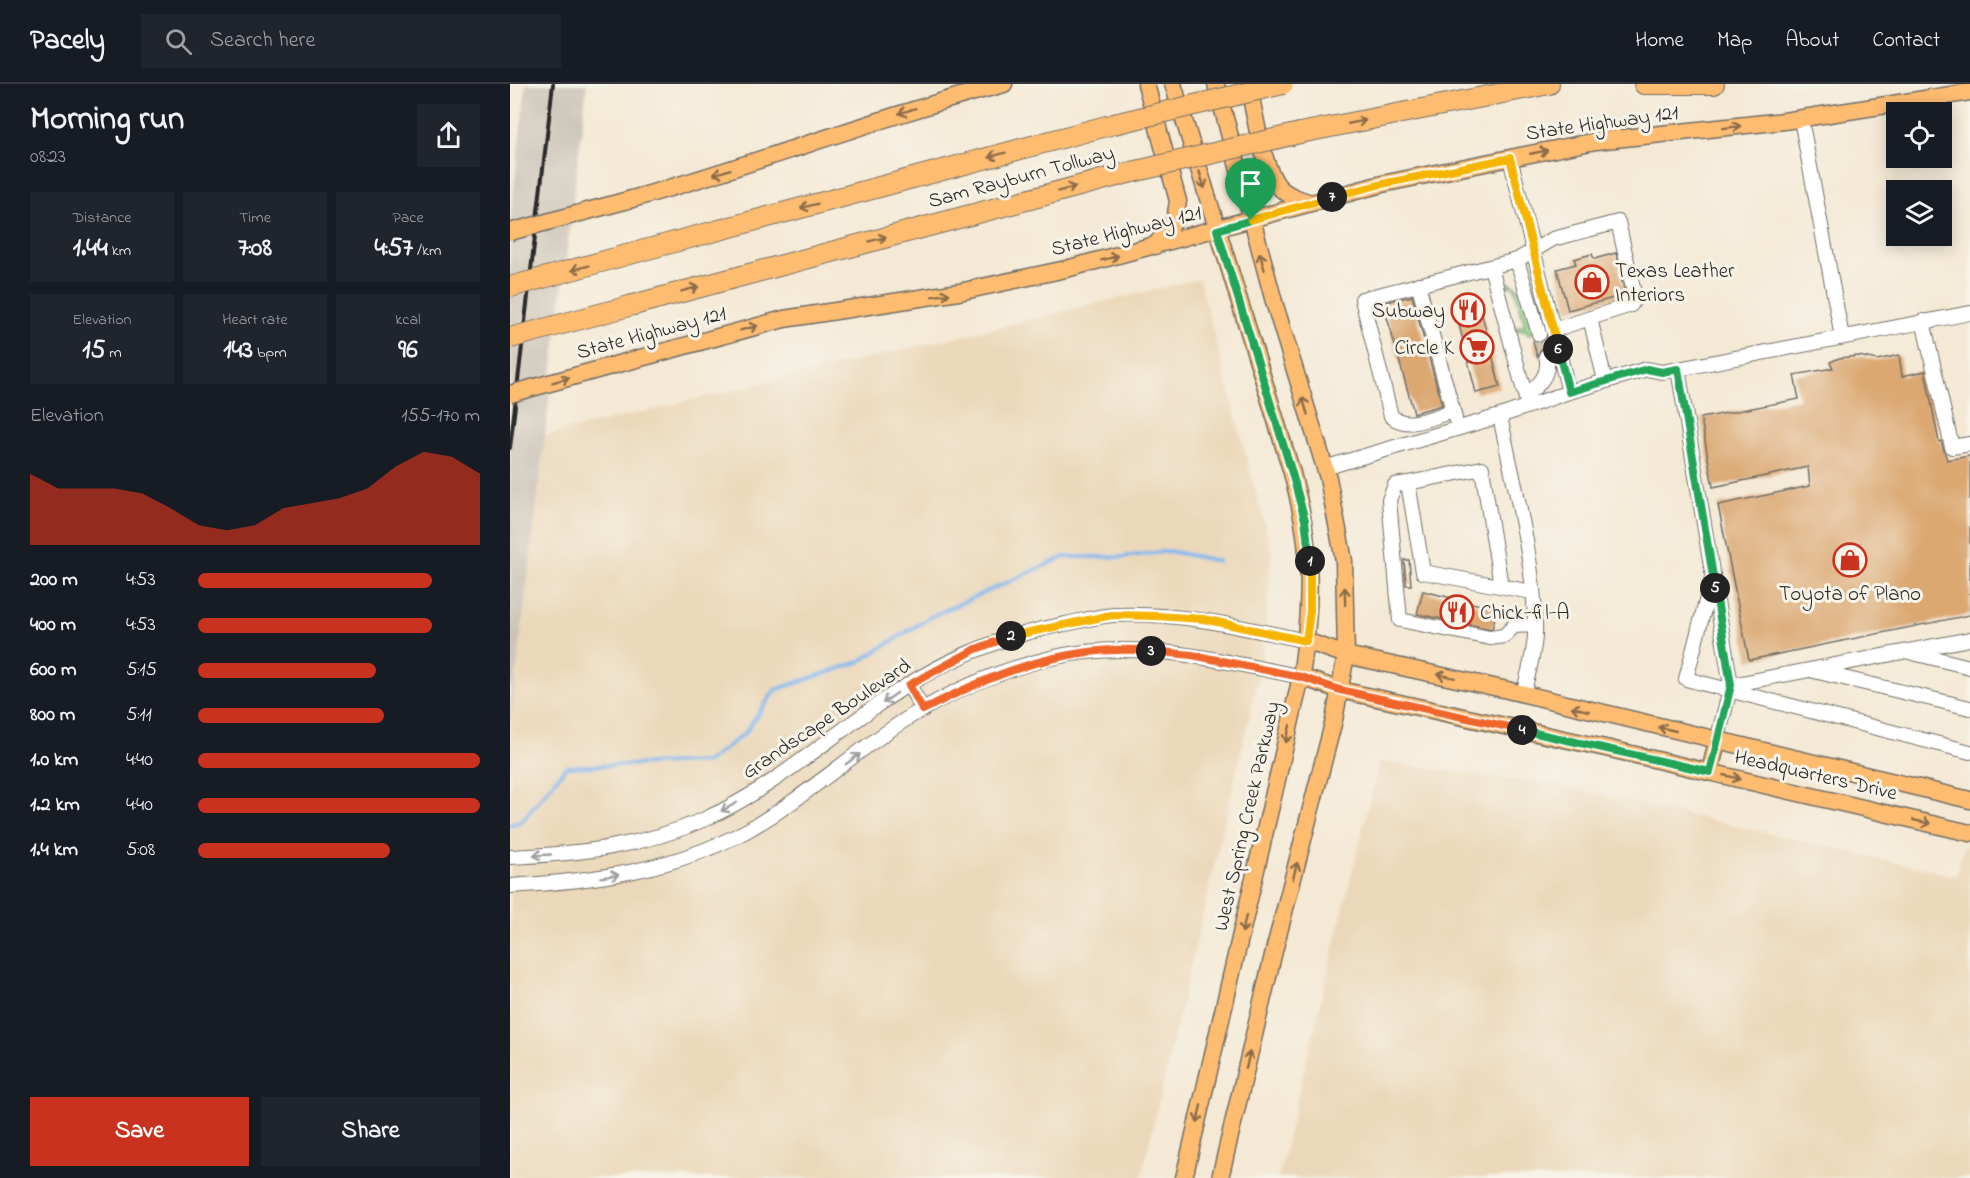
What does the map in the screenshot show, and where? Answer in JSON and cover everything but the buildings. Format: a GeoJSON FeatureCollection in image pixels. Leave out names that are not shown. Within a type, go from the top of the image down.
{"type":"FeatureCollection","features":[{"type":"Feature","properties":{"kind":"highway","name":"Sam Rayburn Tollway"},"geometry":{"type":"LineString","coordinates":[[510,287],[1114,124],[1283,84]]}},
{"type":"Feature","properties":{"kind":"highway","name":"Sam Rayburn Tollway"},"geometry":{"type":"LineString","coordinates":[[510,338],[1128,172],[1300,133],[1549,84]]}},
{"type":"Feature","properties":{"kind":"highway"},"geometry":{"type":"LineString","coordinates":[[1644,84],[1714,84]]}},
{"type":"Feature","properties":{"kind":"main road"},"geometry":{"type":"LineString","coordinates":[[510,232],[690,183],[927,104],[1004,84]]}},
{"type":"Feature","properties":{"kind":"main road"},"geometry":{"type":"LineString","coordinates":[[1146,84],[1178,201],[1175,220],[1155,246]]}},
{"type":"Feature","properties":{"kind":"main road","name":"West Spring Creek Parkway"},"geometry":{"type":"LineString","coordinates":[[1173,84],[1305,520],[1311,569],[1301,677],[1184,1178]]}},
{"type":"Feature","properties":{"kind":"main road"},"geometry":{"type":"LineString","coordinates":[[1216,84],[1251,220],[1324,468],[1344,561],[1346,655],[1340,690],[1220,1178]]}},
{"type":"Feature","properties":{"kind":"main road"},"geometry":{"type":"LineString","coordinates":[[1248,84],[1269,172],[1279,187],[1292,196],[1311,203]]}},
{"type":"Feature","properties":{"kind":"main road","name":"State Highway 121"},"geometry":{"type":"LineString","coordinates":[[510,394],[784,319],[959,292],[1066,269],[1382,184],[1596,141],[1801,119],[1970,92]]}},
{"type":"Feature","properties":{"kind":"main road","name":"Headquarters Drive"},"geometry":{"type":"LineString","coordinates":[[1306,641],[1346,655],[1523,694],[1970,800]]}},
{"type":"Feature","properties":{"kind":"main road","name":"Headquarters Drive"},"geometry":{"type":"LineString","coordinates":[[1301,677],[1340,690],[1710,772],[1970,833]]}},
{"type":"Feature","properties":{"kind":"main road"},"geometry":{"type":"LineString","coordinates":[[1710,772],[1717,741]]}},
{"type":"Feature","properties":{"kind":"street"},"geometry":{"type":"LineString","coordinates":[[1801,119],[1842,337]]}},
{"type":"Feature","properties":{"kind":"street"},"geometry":{"type":"LineString","coordinates":[[1510,158],[1532,252],[1546,332]]}},
{"type":"Feature","properties":{"kind":"street"},"geometry":{"type":"LineString","coordinates":[[1453,411],[1407,424],[1398,422],[1391,416],[1362,299],[1517,260],[1553,239],[1618,222],[1634,298],[1631,305],[1546,332]]}},
{"type":"Feature","properties":{"kind":"street"},"geometry":{"type":"LineString","coordinates":[[1517,260],[1569,392]]}},
{"type":"Feature","properties":{"kind":"street"},"geometry":{"type":"LineString","coordinates":[[1491,267],[1526,401]]}},
{"type":"Feature","properties":{"kind":"street"},"geometry":{"type":"LineString","coordinates":[[1418,284],[1458,429]]}},
{"type":"Feature","properties":{"kind":"street"},"geometry":{"type":"LineString","coordinates":[[1324,468],[1500,416],[1526,401],[1569,392],[1647,369],[1662,372],[1970,313]]}},
{"type":"Feature","properties":{"kind":"street"},"geometry":{"type":"LineString","coordinates":[[1590,318],[1605,381]]}},
{"type":"Feature","properties":{"kind":"street"},"geometry":{"type":"LineString","coordinates":[[1923,321],[1952,447],[1970,444]]}},
{"type":"Feature","properties":{"kind":"street"},"geometry":{"type":"LineString","coordinates":[[1526,401],[1546,374],[1546,356]]}},
{"type":"Feature","properties":{"kind":"street"},"geometry":{"type":"LineString","coordinates":[[1678,369],[1730,688],[1717,741]]}},
{"type":"Feature","properties":{"kind":"street"},"geometry":{"type":"LineString","coordinates":[[1500,416],[1532,592],[1533,654],[1523,694]]}},
{"type":"Feature","properties":{"kind":"street"},"geometry":{"type":"LineString","coordinates":[[1509,462],[1395,485],[1389,500],[1400,620],[1490,638],[1504,636],[1514,626],[1534,625]]}},
{"type":"Feature","properties":{"kind":"street"},"geometry":{"type":"LineString","coordinates":[[1482,468],[1501,586]]}},
{"type":"Feature","properties":{"kind":"street"},"geometry":{"type":"LineString","coordinates":[[1408,483],[1423,572],[1532,592]]}},
{"type":"Feature","properties":{"kind":"street"},"geometry":{"type":"LineString","coordinates":[[1713,574],[1686,679],[1730,688],[1970,752]]}},
{"type":"Feature","properties":{"kind":"street","name":"Grandscape Boulevard"},"geometry":{"type":"LineString","coordinates":[[510,857],[569,854],[615,847],[659,836],[704,819],[783,774],[909,685],[976,649],[1021,633],[1112,615],[1203,619],[1306,641]]}},
{"type":"Feature","properties":{"kind":"street"},"geometry":{"type":"LineString","coordinates":[[1730,688],[1808,670],[1970,639]]}},
{"type":"Feature","properties":{"kind":"street"},"geometry":{"type":"LineString","coordinates":[[510,886],[617,876],[704,851],[746,831],[785,807],[923,710],[965,688],[1008,670],[1053,658],[1100,652],[1146,650],[1192,655],[1301,677]]}},
{"type":"Feature","properties":{"kind":"street"},"geometry":{"type":"LineString","coordinates":[[1904,651],[1970,667]]}},
{"type":"Feature","properties":{"kind":"street"},"geometry":{"type":"LineString","coordinates":[[1808,670],[1970,708]]}},
{"type":"Feature","properties":{"kind":"street"},"geometry":{"type":"LineString","coordinates":[[909,685],[923,710]]}},
{"type":"Feature","properties":{"kind":"shaded area"},"geometry":{"type":"Polygon","coordinates":[[[526,84],[587,84],[510,726],[510,222],[526,84]]]}},
{"type":"Feature","properties":{"kind":"shaded area"},"geometry":{"type":"Polygon","coordinates":[[[1199,279],[1272,552],[1262,662],[1141,1178],[510,1178],[510,444],[1199,279]]]}},
{"type":"Feature","properties":{"kind":"shaded area"},"geometry":{"type":"Polygon","coordinates":[[[1379,762],[1558,785],[1956,876],[1964,847],[1970,848],[1970,1178],[1278,1178],[1379,762]]]}},
{"type":"Feature","properties":{"kind":"green space"},"geometry":{"type":"Polygon","coordinates":[[[1507,282],[1520,289],[1524,295],[1535,332],[1528,334],[1526,330],[1515,331],[1514,328],[1525,325],[1514,286],[1503,286],[1507,282]]]}},
{"type":"Feature","properties":{"kind":"waterway"},"geometry":{"type":"LineString","coordinates":[[510,825],[522,821],[566,767],[707,762],[745,733],[775,690],[859,662],[932,616],[1064,557],[1123,557],[1169,551],[1218,561]]}},
{"type":"Feature","properties":{"kind":"tunnel"},"geometry":{"type":"LineString","coordinates":[[1539,334],[1546,356]]}},
{"type":"Feature","properties":{"kind":"railway"},"geometry":{"type":"LineString","coordinates":[[510,448],[553,84]]}},
{"type":"Feature","properties":{"kind":"place","name":"Texas Leather Interiors"},"geometry":{"type":"Point","coordinates":[1592,282]}},
{"type":"Feature","properties":{"kind":"place","name":"Subway"},"geometry":{"type":"Point","coordinates":[1468,310]}},
{"type":"Feature","properties":{"kind":"place","name":"Circle K"},"geometry":{"type":"Point","coordinates":[1477,347]}},
{"type":"Feature","properties":{"kind":"place","name":"Toyota of Plano"},"geometry":{"type":"Point","coordinates":[1850,560]}},
{"type":"Feature","properties":{"kind":"place","name":"Chick-fil-A"},"geometry":{"type":"Point","coordinates":[1457,612]}},
{"type":"Feature","properties":{"kind":"route"},"geometry":{"type":"LineString","coordinates":[[1510,158],[1569,392],[1647,369],[1662,372],[1678,369],[1731,685],[1710,772],[1340,690],[1301,677],[1192,655],[1146,650],[1100,652],[1053,658],[1008,670],[965,688],[923,710],[909,685],[976,649],[1021,633],[1112,615],[1203,619],[1306,641],[1310,611],[1311,569],[1305,520],[1217,230],[1251,220],[1382,184],[1510,158]]}}]}
